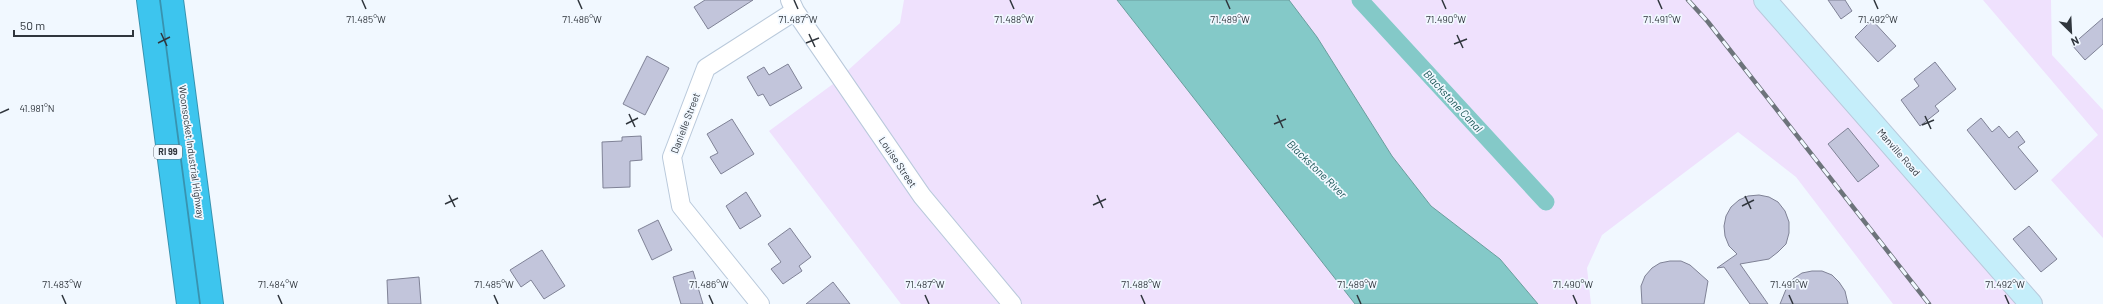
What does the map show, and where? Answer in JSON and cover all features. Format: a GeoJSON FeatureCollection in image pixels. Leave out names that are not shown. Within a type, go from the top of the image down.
{"type":"FeatureCollection","features":[{"type":"Feature","properties":{"kind":"highway","name":"RI 99"},"geometry":{"type":"LineString","coordinates":[[148,0],[188,304]]}},
{"type":"Feature","properties":{"kind":"highway","name":"Woonsocket Industrial Highway"},"geometry":{"type":"LineString","coordinates":[[172,0],[212,304]]}},
{"type":"Feature","properties":{"kind":"main road","name":"Manville Road"},"geometry":{"type":"LineString","coordinates":[[1765,0],[2031,304]]}},
{"type":"Feature","properties":{"kind":"street","name":"Danielle Street"},"geometry":{"type":"LineString","coordinates":[[760,304],[681,206],[672,157],[706,68],[792,6]]}},
{"type":"Feature","properties":{"kind":"street","name":"Louise Street"},"geometry":{"type":"LineString","coordinates":[[792,6],[922,196],[1012,304]]}},
{"type":"Feature","properties":{"kind":"shaded area"},"geometry":{"type":"Polygon","coordinates":[[[904,0],[1117,0],[1355,304],[901,304],[769,131],[833,84],[900,23],[904,0]]]}},
{"type":"Feature","properties":{"kind":"shaded area"},"geometry":{"type":"Polygon","coordinates":[[[1289,0],[1771,0],[2035,304],[1893,304],[1796,177],[1738,132],[1602,235],[1587,268],[1591,304],[1538,304],[1500,259],[1431,206],[1392,156],[1317,37],[1289,0]]]}},
{"type":"Feature","properties":{"kind":"shaded area"},"geometry":{"type":"Polygon","coordinates":[[[1983,0],[2051,0],[2052,55],[2103,110],[2103,238],[2051,180],[2098,135],[1983,0]]]}},
{"type":"Feature","properties":{"kind":"water","name":"Blackstone River"},"geometry":{"type":"Polygon","coordinates":[[[1117,0],[1289,0],[1317,37],[1392,156],[1431,206],[1500,259],[1538,304],[1355,304],[1117,0]]]}},
{"type":"Feature","properties":{"kind":"building"},"geometry":{"type":"Polygon","coordinates":[[[705,0],[753,0],[708,29],[694,7],[705,0]]]}},
{"type":"Feature","properties":{"kind":"building"},"geometry":{"type":"Polygon","coordinates":[[[1828,0],[1845,0],[1852,11],[1841,19],[1828,0]]]}},
{"type":"Feature","properties":{"kind":"building"},"geometry":{"type":"Polygon","coordinates":[[[2103,18],[2103,44],[2085,60],[2072,45],[2103,18]]]}},
{"type":"Feature","properties":{"kind":"building"},"geometry":{"type":"Polygon","coordinates":[[[1872,20],[1896,46],[1878,62],[1855,37],[1872,20]]]}},
{"type":"Feature","properties":{"kind":"building"},"geometry":{"type":"Polygon","coordinates":[[[647,56],[669,68],[645,115],[623,104],[647,56]]]}},
{"type":"Feature","properties":{"kind":"building"},"geometry":{"type":"Polygon","coordinates":[[[1935,62],[1956,89],[1935,106],[1939,111],[1920,126],[1901,100],[1919,86],[1914,79],[1935,62]]]}},
{"type":"Feature","properties":{"kind":"building"},"geometry":{"type":"Polygon","coordinates":[[[788,64],[802,88],[770,106],[763,94],[758,96],[747,77],[764,67],[769,75],[788,64]]]}},
{"type":"Feature","properties":{"kind":"building"},"geometry":{"type":"Polygon","coordinates":[[[1981,118],[1992,132],[1999,126],[2009,138],[2017,131],[2025,142],[2018,147],[2038,171],[2015,190],[1967,130],[1981,118]]]}},
{"type":"Feature","properties":{"kind":"building"},"geometry":{"type":"Polygon","coordinates":[[[732,119],[754,154],[721,174],[710,157],[718,153],[707,134],[732,119]]]}},
{"type":"Feature","properties":{"kind":"building"},"geometry":{"type":"Polygon","coordinates":[[[1848,128],[1879,166],[1858,182],[1828,144],[1848,128]]]}},
{"type":"Feature","properties":{"kind":"building"},"geometry":{"type":"Polygon","coordinates":[[[641,136],[642,160],[630,161],[630,187],[603,188],[602,142],[622,141],[622,137],[641,136]]]}},
{"type":"Feature","properties":{"kind":"building"},"geometry":{"type":"Polygon","coordinates":[[[746,192],[761,216],[740,229],[726,206],[746,192]]]}},
{"type":"Feature","properties":{"kind":"building"},"geometry":{"type":"Polygon","coordinates":[[[1759,195],[1769,197],[1778,202],[1785,211],[1789,222],[1789,233],[1786,244],[1769,259],[1740,264],[1768,304],[1750,304],[1724,267],[1717,268],[1737,254],[1729,246],[1725,236],[1724,226],[1726,216],[1731,207],[1739,200],[1748,196],[1759,195]]]}},
{"type":"Feature","properties":{"kind":"building"},"geometry":{"type":"Polygon","coordinates":[[[658,220],[672,250],[652,260],[638,230],[658,220]]]}},
{"type":"Feature","properties":{"kind":"building"},"geometry":{"type":"Polygon","coordinates":[[[2029,226],[2057,259],[2041,272],[2013,239],[2029,226]]]}},
{"type":"Feature","properties":{"kind":"building"},"geometry":{"type":"Polygon","coordinates":[[[790,228],[811,257],[799,266],[802,271],[783,284],[771,269],[781,262],[768,244],[790,228]]]}},
{"type":"Feature","properties":{"kind":"building"},"geometry":{"type":"Polygon","coordinates":[[[542,250],[565,286],[544,299],[531,280],[521,287],[510,270],[542,250]]]}},
{"type":"Feature","properties":{"kind":"building"},"geometry":{"type":"Polygon","coordinates":[[[1681,261],[1690,265],[1708,281],[1704,304],[1642,304],[1641,286],[1645,276],[1652,268],[1660,263],[1681,261]]]}},
{"type":"Feature","properties":{"kind":"building"},"geometry":{"type":"Polygon","coordinates":[[[693,271],[703,304],[681,304],[673,277],[693,271]]]}},
{"type":"Feature","properties":{"kind":"building"},"geometry":{"type":"Polygon","coordinates":[[[1822,271],[1832,275],[1845,291],[1848,304],[1780,304],[1787,287],[1793,279],[1802,273],[1822,271]]]}},
{"type":"Feature","properties":{"kind":"building"},"geometry":{"type":"Polygon","coordinates":[[[419,277],[421,304],[388,304],[387,280],[419,277]]]}},
{"type":"Feature","properties":{"kind":"building"},"geometry":{"type":"Polygon","coordinates":[[[833,282],[850,304],[806,304],[833,282]]]}},
{"type":"Feature","properties":{"kind":"waterway","name":"Blackstone Canal"},"geometry":{"type":"LineString","coordinates":[[1360,0],[1546,202]]}},
{"type":"Feature","properties":{"kind":"railway"},"geometry":{"type":"LineString","coordinates":[[1688,0],[1708,22],[1929,304]]}}]}
